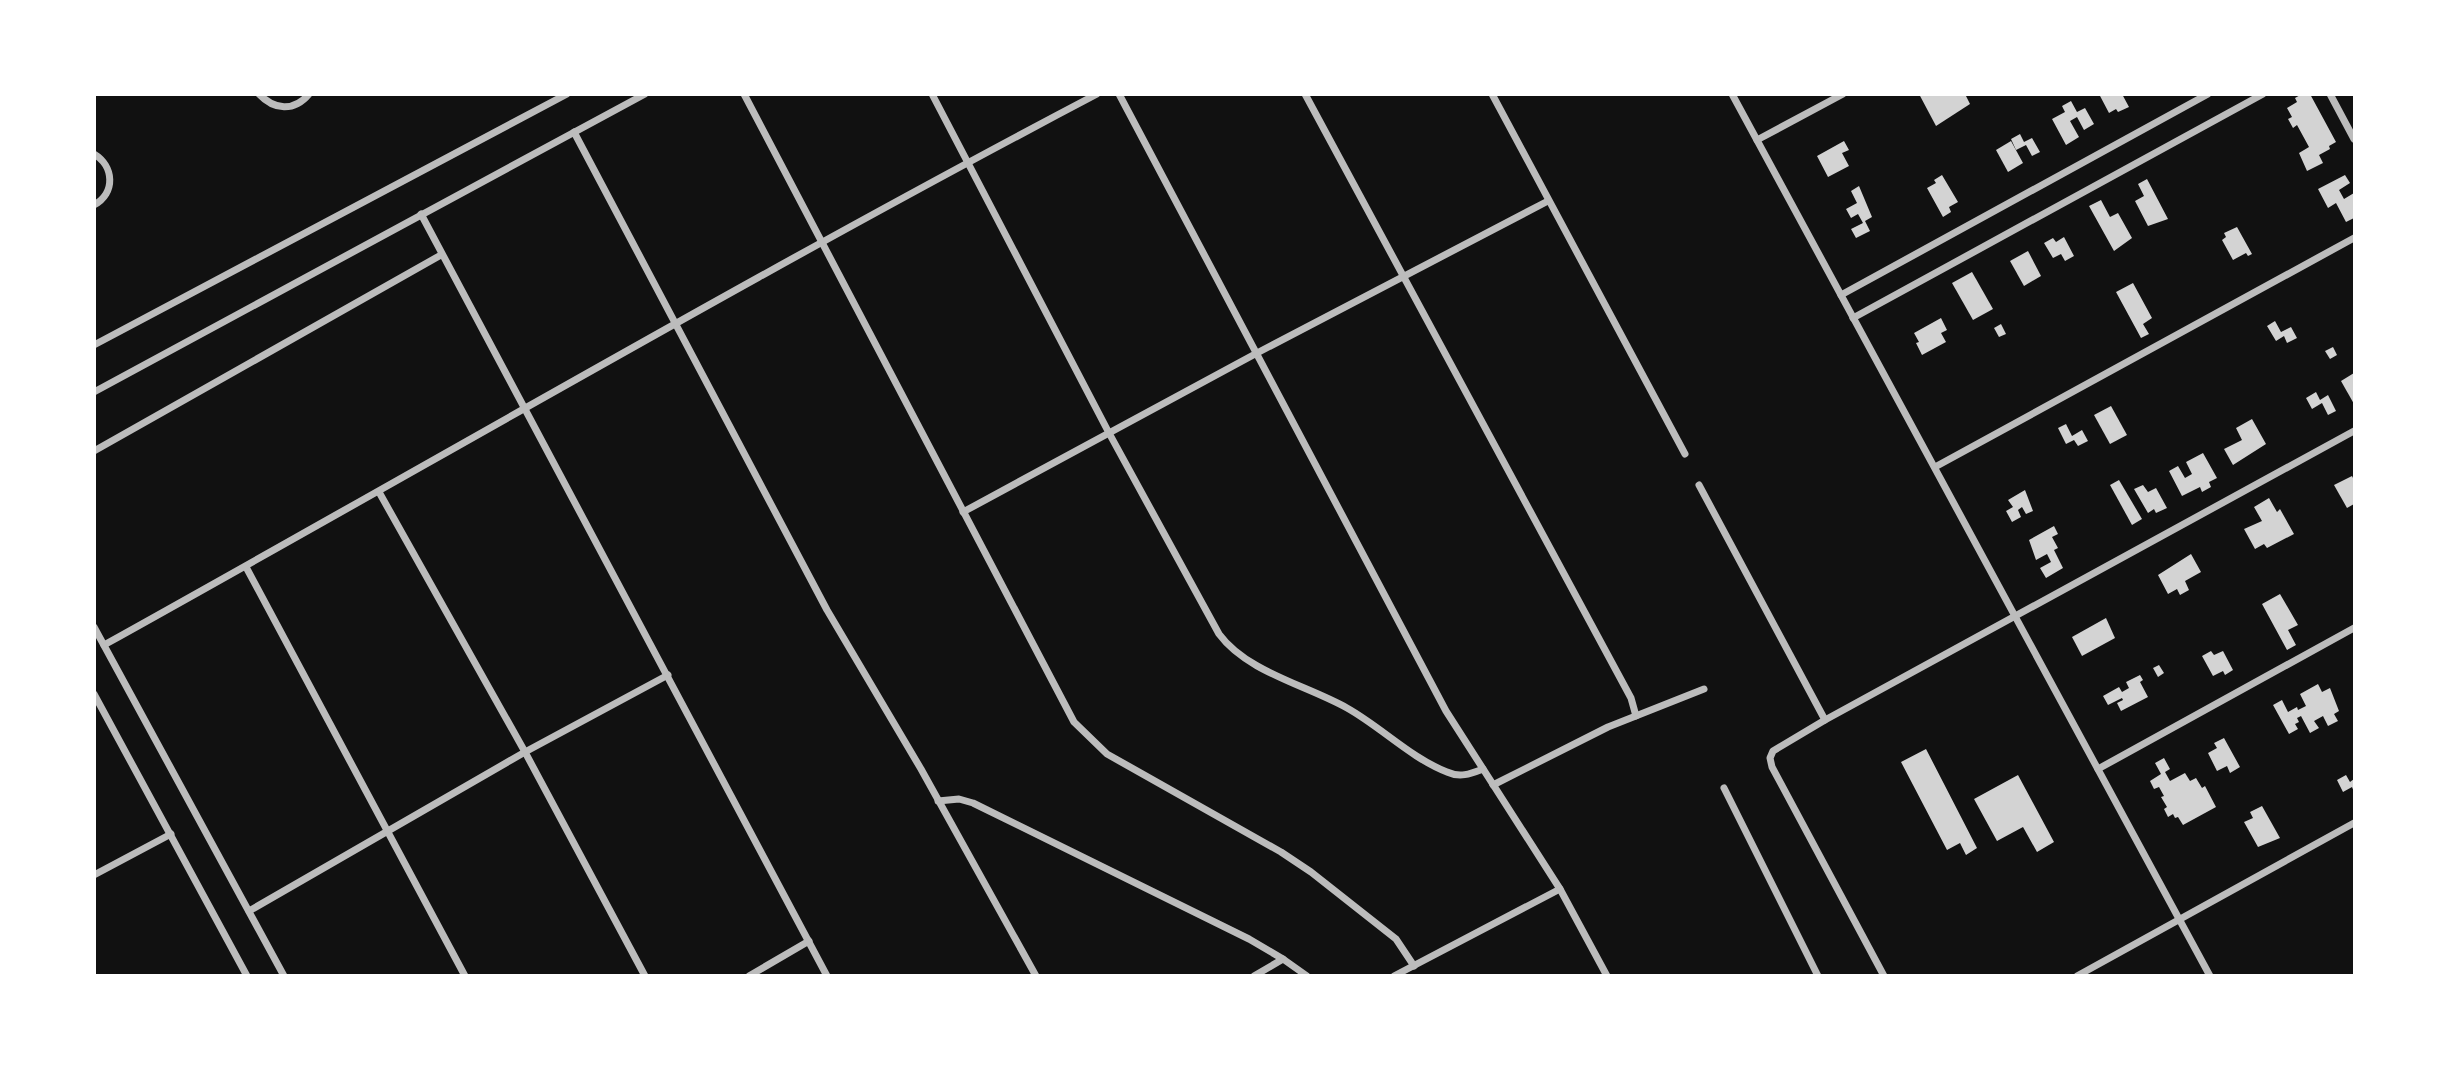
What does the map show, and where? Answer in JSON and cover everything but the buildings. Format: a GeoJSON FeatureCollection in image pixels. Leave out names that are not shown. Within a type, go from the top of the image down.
{"type":"FeatureCollection","features":[{"type":"Feature","properties":{"kind":"street"},"geometry":{"type":"LineString","coordinates":[[259,94],[275,106],[285,107],[295,105],[309,94]]}},
{"type":"Feature","properties":{"kind":"street"},"geometry":{"type":"LineString","coordinates":[[547,94],[551,103]]}},
{"type":"Feature","properties":{"kind":"street"},"geometry":{"type":"LineString","coordinates":[[94,345],[567,94]]}},
{"type":"Feature","properties":{"kind":"street"},"geometry":{"type":"LineString","coordinates":[[94,392],[645,94]]}},
{"type":"Feature","properties":{"kind":"street"},"geometry":{"type":"LineString","coordinates":[[744,94],[1060,700],[1074,722],[1107,754],[1281,852],[1311,872],[1396,939],[1413,966]]}},
{"type":"Feature","properties":{"kind":"street"},"geometry":{"type":"LineString","coordinates":[[932,94],[1109,433],[1227,645],[1244,659],[1348,709],[1449,773],[1465,776],[1483,769]]}},
{"type":"Feature","properties":{"kind":"street"},"geometry":{"type":"LineString","coordinates":[[104,645],[968,162],[1097,94]]}},
{"type":"Feature","properties":{"kind":"street"},"geometry":{"type":"LineString","coordinates":[[1119,94],[1446,711],[1560,889],[1607,975]]}},
{"type":"Feature","properties":{"kind":"street"},"geometry":{"type":"LineString","coordinates":[[1306,94],[1402,277],[1631,698],[1636,716]]}},
{"type":"Feature","properties":{"kind":"street"},"geometry":{"type":"LineString","coordinates":[[1492,94],[1685,454]]}},
{"type":"Feature","properties":{"kind":"street"},"geometry":{"type":"LineString","coordinates":[[1732,94],[2210,975]]}},
{"type":"Feature","properties":{"kind":"street"},"geometry":{"type":"LineString","coordinates":[[1757,140],[1843,94]]}},
{"type":"Feature","properties":{"kind":"street"},"geometry":{"type":"LineString","coordinates":[[1841,295],[2208,94]]}},
{"type":"Feature","properties":{"kind":"street"},"geometry":{"type":"LineString","coordinates":[[1853,318],[2263,94]]}},
{"type":"Feature","properties":{"kind":"street"},"geometry":{"type":"LineString","coordinates":[[2330,94],[2354,139]]}},
{"type":"Feature","properties":{"kind":"street"},"geometry":{"type":"LineString","coordinates":[[574,132],[827,610],[1036,975]]}},
{"type":"Feature","properties":{"kind":"street"},"geometry":{"type":"LineString","coordinates":[[94,154],[104,161],[111,177],[106,195],[94,205]]}},
{"type":"Feature","properties":{"kind":"street"},"geometry":{"type":"LineString","coordinates":[[963,512],[1257,353],[1548,201]]}},
{"type":"Feature","properties":{"kind":"street"},"geometry":{"type":"LineString","coordinates":[[421,214],[827,975]]}},
{"type":"Feature","properties":{"kind":"street"},"geometry":{"type":"LineString","coordinates":[[1934,467],[2354,238]]}},
{"type":"Feature","properties":{"kind":"street"},"geometry":{"type":"LineString","coordinates":[[94,451],[441,255]]}},
{"type":"Feature","properties":{"kind":"street"},"geometry":{"type":"LineString","coordinates":[[1871,975],[1882,973],[1772,767],[1770,758],[1773,751],[2354,431]]}},
{"type":"Feature","properties":{"kind":"street"},"geometry":{"type":"LineString","coordinates":[[1699,485],[1825,720]]}},
{"type":"Feature","properties":{"kind":"street"},"geometry":{"type":"LineString","coordinates":[[379,492],[525,752],[645,975]]}},
{"type":"Feature","properties":{"kind":"street"},"geometry":{"type":"LineString","coordinates":[[246,566],[465,975]]}},
{"type":"Feature","properties":{"kind":"street"},"geometry":{"type":"LineString","coordinates":[[94,627],[285,975]]}},
{"type":"Feature","properties":{"kind":"street"},"geometry":{"type":"LineString","coordinates":[[2098,769],[2354,628]]}},
{"type":"Feature","properties":{"kind":"street"},"geometry":{"type":"LineString","coordinates":[[249,911],[525,752],[668,675]]}},
{"type":"Feature","properties":{"kind":"street"},"geometry":{"type":"LineString","coordinates":[[1493,785],[1608,727],[1704,689]]}},
{"type":"Feature","properties":{"kind":"street"},"geometry":{"type":"LineString","coordinates":[[94,694],[247,975]]}},
{"type":"Feature","properties":{"kind":"street"},"geometry":{"type":"LineString","coordinates":[[1724,788],[1818,975]]}},
{"type":"Feature","properties":{"kind":"street"},"geometry":{"type":"LineString","coordinates":[[938,801],[959,799],[973,803],[1249,939],[1307,975]]}},
{"type":"Feature","properties":{"kind":"street"},"geometry":{"type":"LineString","coordinates":[[2077,975],[2354,823]]}},
{"type":"Feature","properties":{"kind":"street"},"geometry":{"type":"LineString","coordinates":[[94,875],[171,834]]}},
{"type":"Feature","properties":{"kind":"street"},"geometry":{"type":"LineString","coordinates":[[1394,975],[1560,889]]}},
{"type":"Feature","properties":{"kind":"street"},"geometry":{"type":"LineString","coordinates":[[749,975],[809,942]]}},
{"type":"Feature","properties":{"kind":"street"},"geometry":{"type":"LineString","coordinates":[[1254,975],[1283,959]]}}]}
